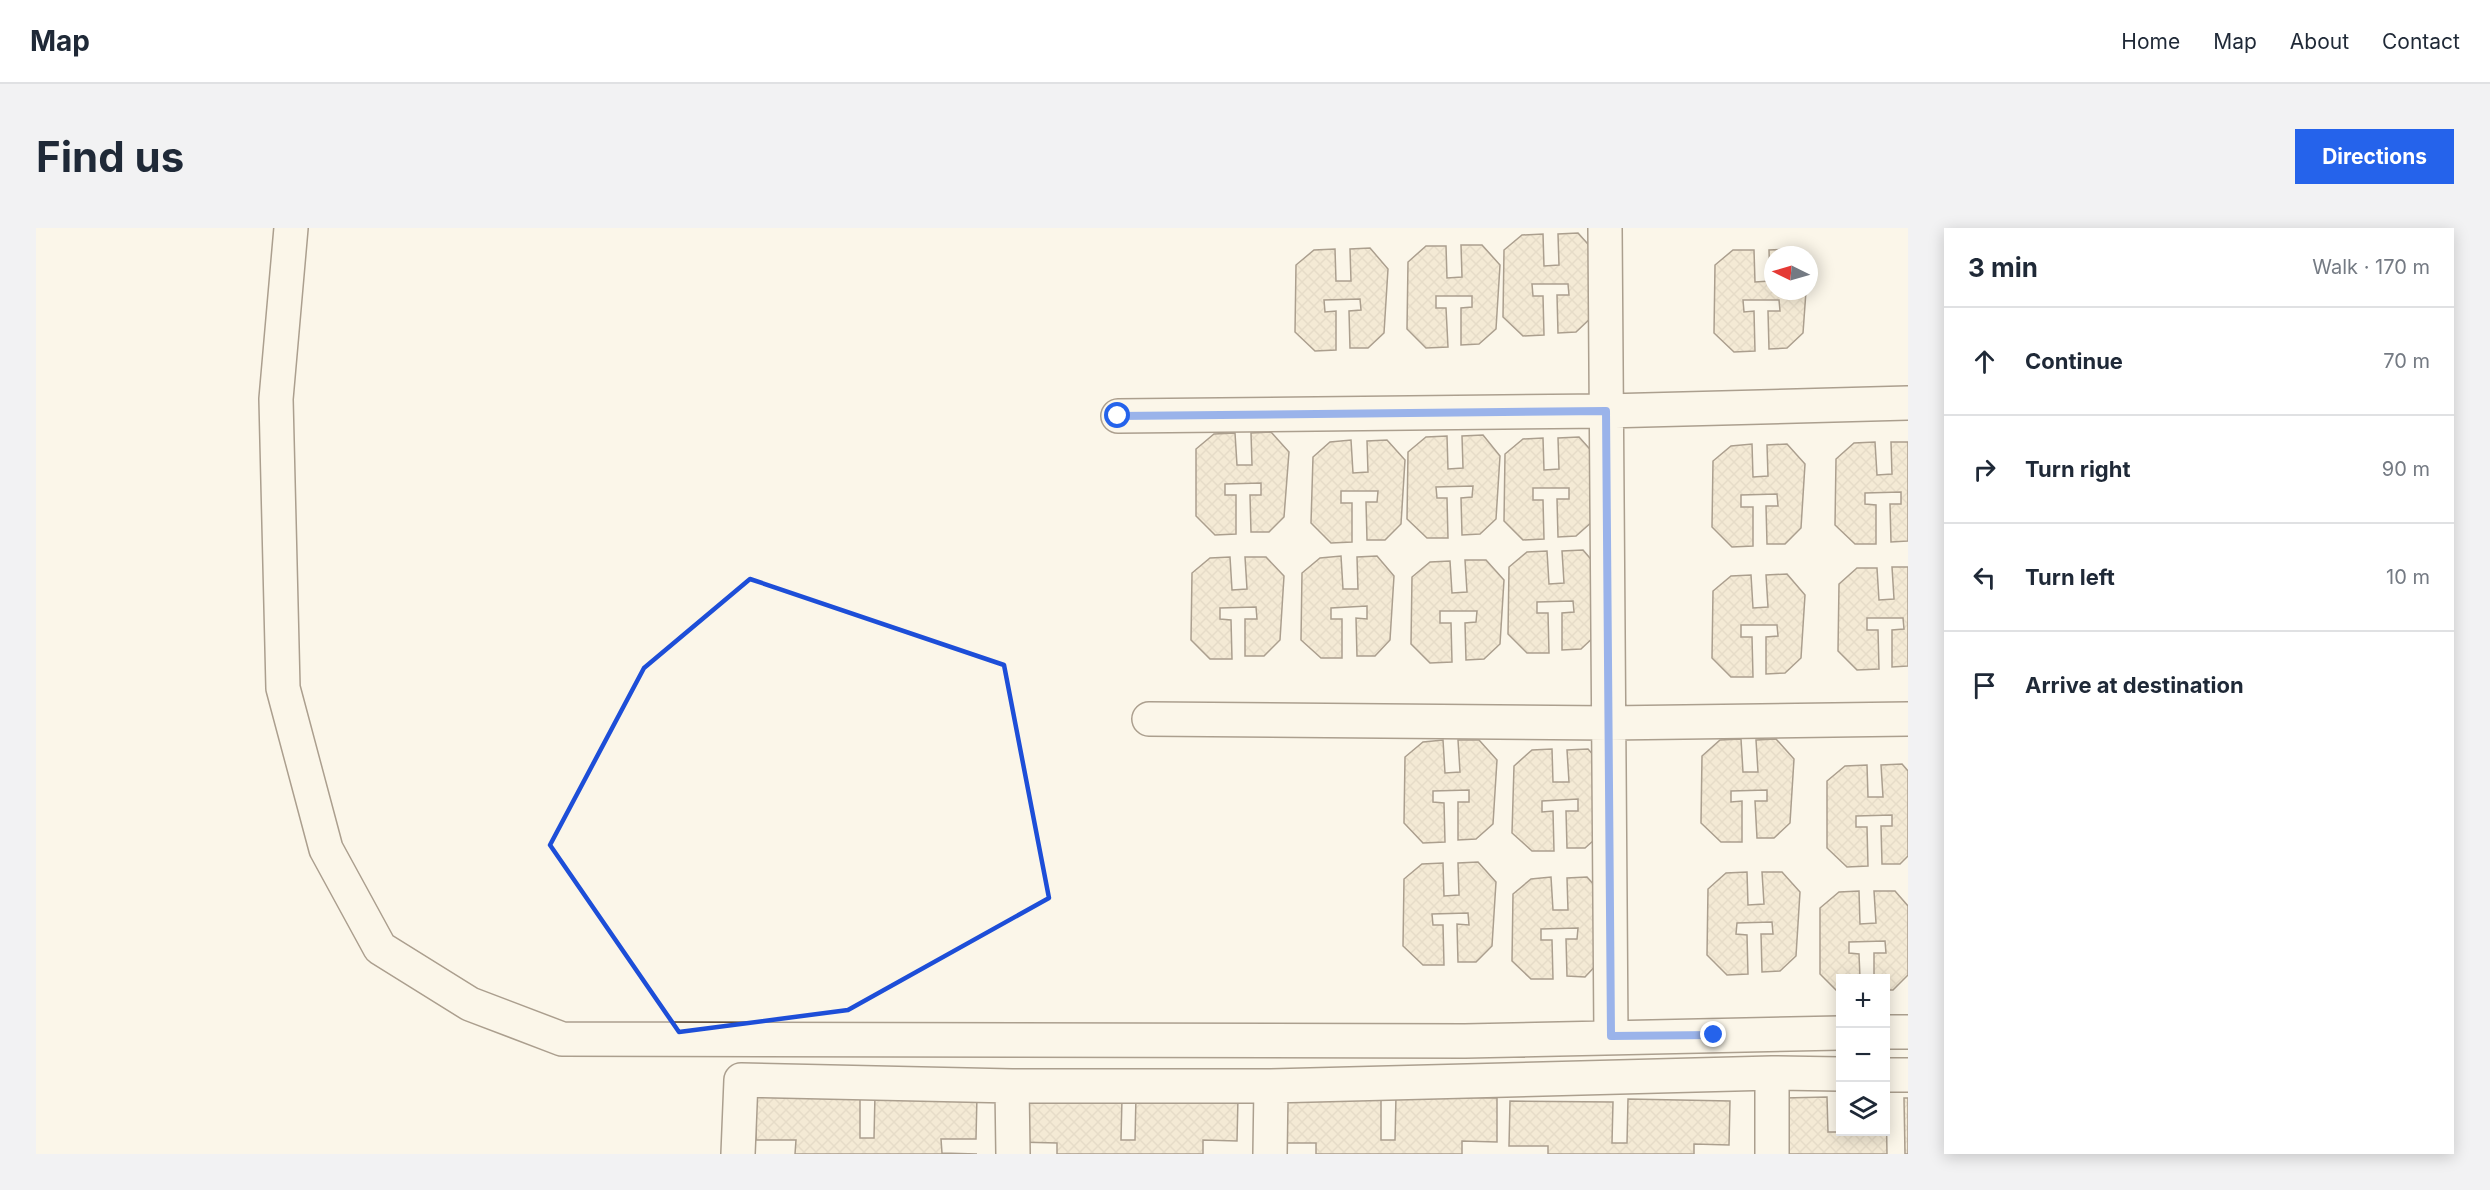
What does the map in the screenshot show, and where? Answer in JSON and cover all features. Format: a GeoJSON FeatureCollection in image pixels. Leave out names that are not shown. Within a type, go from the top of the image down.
{"type":"FeatureCollection","features":[{"type":"Feature","properties":{"kind":"street"},"geometry":{"type":"LineString","coordinates":[[291,228],[276,399],[283,688],[326,849],[380,948],[470,1004],[562,1039],[1465,1041],[1611,1036],[1836,1033]]}},
{"type":"Feature","properties":{"kind":"street"},"geometry":{"type":"LineString","coordinates":[[1605,228],[1611,1036]]}},
{"type":"Feature","properties":{"kind":"street"},"geometry":{"type":"LineString","coordinates":[[1118,416],[1606,411],[1908,403]]}},
{"type":"Feature","properties":{"kind":"street"},"geometry":{"type":"LineString","coordinates":[[1149,718],[1608,723],[1908,719]]}},
{"type":"Feature","properties":{"kind":"street"},"geometry":{"type":"LineString","coordinates":[[1890,1032],[1908,1032]]}},
{"type":"Feature","properties":{"kind":"street"},"geometry":{"type":"LineString","coordinates":[[1772,1154],[1773,1072]]}},
{"type":"Feature","properties":{"kind":"street"},"geometry":{"type":"LineString","coordinates":[[738,1154],[741,1080],[1012,1086],[1271,1086],[1773,1072],[1836,1074]]}},
{"type":"Feature","properties":{"kind":"street"},"geometry":{"type":"LineString","coordinates":[[1890,1074],[1908,1075]]}},
{"type":"Feature","properties":{"kind":"street"},"geometry":{"type":"LineString","coordinates":[[1012,1086],[1013,1154]]}},
{"type":"Feature","properties":{"kind":"street"},"geometry":{"type":"LineString","coordinates":[[1270,1154],[1271,1086]]}},
{"type":"Feature","properties":{"kind":"highlighted area"},"geometry":{"type":"Polygon","coordinates":[[[750,579],[1004,665],[1049,898],[848,1010],[679,1032],[550,845],[644,668],[750,579]]]}},
{"type":"Feature","properties":{"kind":"building"},"geometry":{"type":"Polygon","coordinates":[[[1578,233],[1596,253],[1592,317],[1576,332],[1558,333],[1557,295],[1569,295],[1568,284],[1532,284],[1533,296],[1543,296],[1544,335],[1523,336],[1503,317],[1504,250],[1522,235],[1543,234],[1544,266],[1559,265],[1558,234],[1578,233]]]}},
{"type":"Feature","properties":{"kind":"building"},"geometry":{"type":"Polygon","coordinates":[[[1461,245],[1482,245],[1500,265],[1496,329],[1479,344],[1461,345],[1461,308],[1472,307],[1472,296],[1436,296],[1436,308],[1446,308],[1448,347],[1426,348],[1407,329],[1408,262],[1426,246],[1446,246],[1447,278],[1462,277],[1461,245]]]}},
{"type":"Feature","properties":{"kind":"building"},"geometry":{"type":"Polygon","coordinates":[[[1370,248],[1388,269],[1384,333],[1368,348],[1350,348],[1349,311],[1361,310],[1360,299],[1324,300],[1325,312],[1336,311],[1336,350],[1315,351],[1295,332],[1296,265],[1314,250],[1335,249],[1336,281],[1351,281],[1350,249],[1370,248]]]}},
{"type":"Feature","properties":{"kind":"building"},"geometry":{"type":"Polygon","coordinates":[[[1733,250],[1754,250],[1755,282],[1764,281],[1764,300],[1743,300],[1744,312],[1754,311],[1755,351],[1734,352],[1714,333],[1715,265],[1733,250]]]}},
{"type":"Feature","properties":{"kind":"building"},"geometry":{"type":"Polygon","coordinates":[[[1779,300],[1805,300],[1803,333],[1787,348],[1769,349],[1768,311],[1780,311],[1779,300]]]}},
{"type":"Feature","properties":{"kind":"building"},"geometry":{"type":"Polygon","coordinates":[[[1271,432],[1289,452],[1284,517],[1269,532],[1251,532],[1250,495],[1261,495],[1261,483],[1225,484],[1225,495],[1236,495],[1236,534],[1215,535],[1196,516],[1196,449],[1214,434],[1235,433],[1237,465],[1252,465],[1251,433],[1271,432]]]}},
{"type":"Feature","properties":{"kind":"building"},"geometry":{"type":"Polygon","coordinates":[[[1483,435],[1500,456],[1496,519],[1480,534],[1462,535],[1461,498],[1472,497],[1473,486],[1436,487],[1437,498],[1447,498],[1448,538],[1427,538],[1407,519],[1408,452],[1426,437],[1447,436],[1448,469],[1463,468],[1462,436],[1483,435]]]}},
{"type":"Feature","properties":{"kind":"building"},"geometry":{"type":"Polygon","coordinates":[[[1579,437],[1597,457],[1593,521],[1576,536],[1558,537],[1557,499],[1569,499],[1569,488],[1533,488],[1533,500],[1543,500],[1544,539],[1523,540],[1504,521],[1505,454],[1523,439],[1543,438],[1544,470],[1559,469],[1558,438],[1579,437]]]}},
{"type":"Feature","properties":{"kind":"building"},"geometry":{"type":"Polygon","coordinates":[[[1351,440],[1353,473],[1368,472],[1367,441],[1387,440],[1405,460],[1401,524],[1385,540],[1367,540],[1366,502],[1377,502],[1378,491],[1341,491],[1341,503],[1352,503],[1352,542],[1331,543],[1311,523],[1313,457],[1330,442],[1351,440]]]}},
{"type":"Feature","properties":{"kind":"building"},"geometry":{"type":"Polygon","coordinates":[[[1875,442],[1877,475],[1892,474],[1891,442],[1908,442],[1908,541],[1891,542],[1890,504],[1901,504],[1901,492],[1865,493],[1865,504],[1876,505],[1876,544],[1855,544],[1835,525],[1836,459],[1854,443],[1875,442]]]}},
{"type":"Feature","properties":{"kind":"building"},"geometry":{"type":"Polygon","coordinates":[[[1752,444],[1753,477],[1768,476],[1767,445],[1787,444],[1805,464],[1801,528],[1785,544],[1767,544],[1766,506],[1778,506],[1777,494],[1741,495],[1741,507],[1753,507],[1753,546],[1732,547],[1712,527],[1713,461],[1731,446],[1752,444]]]}},
{"type":"Feature","properties":{"kind":"building"},"geometry":{"type":"Polygon","coordinates":[[[1583,550],[1601,571],[1597,634],[1581,649],[1562,650],[1562,613],[1574,612],[1573,601],[1537,602],[1537,613],[1548,613],[1549,653],[1527,653],[1508,634],[1509,567],[1527,552],[1547,551],[1549,584],[1564,583],[1562,551],[1583,550]]]}},
{"type":"Feature","properties":{"kind":"building"},"geometry":{"type":"Polygon","coordinates":[[[1341,556],[1343,589],[1358,589],[1357,557],[1377,556],[1394,576],[1390,640],[1375,656],[1357,656],[1356,618],[1367,619],[1367,606],[1331,608],[1331,619],[1342,619],[1342,658],[1321,658],[1301,640],[1302,573],[1320,558],[1341,556]]]}},
{"type":"Feature","properties":{"kind":"building"},"geometry":{"type":"Polygon","coordinates":[[[1230,557],[1232,590],[1247,589],[1245,557],[1266,557],[1284,576],[1280,640],[1264,656],[1245,656],[1245,619],[1257,619],[1256,607],[1220,608],[1220,619],[1231,620],[1232,659],[1210,659],[1191,640],[1192,573],[1210,558],[1230,557]]]}},
{"type":"Feature","properties":{"kind":"building"},"geometry":{"type":"Polygon","coordinates":[[[1465,560],[1486,560],[1504,580],[1500,644],[1484,659],[1466,660],[1465,623],[1476,622],[1477,611],[1440,611],[1440,623],[1451,623],[1452,662],[1430,663],[1411,644],[1412,577],[1430,562],[1450,561],[1452,593],[1467,592],[1465,560]]]}},
{"type":"Feature","properties":{"kind":"building"},"geometry":{"type":"Polygon","coordinates":[[[1892,567],[1908,567],[1908,666],[1892,667],[1892,630],[1904,629],[1903,618],[1867,618],[1867,630],[1878,630],[1879,669],[1857,670],[1838,651],[1839,584],[1857,568],[1877,568],[1879,600],[1894,599],[1892,567]]]}},
{"type":"Feature","properties":{"kind":"building"},"geometry":{"type":"Polygon","coordinates":[[[1787,574],[1805,595],[1801,658],[1785,673],[1766,674],[1766,637],[1778,636],[1777,625],[1741,625],[1741,637],[1752,637],[1753,677],[1731,677],[1712,658],[1713,591],[1731,576],[1751,575],[1753,608],[1768,607],[1766,575],[1787,574]]]}},
{"type":"Feature","properties":{"kind":"building"},"geometry":{"type":"Polygon","coordinates":[[[1741,739],[1743,772],[1758,772],[1756,740],[1776,739],[1794,759],[1790,823],[1774,838],[1757,838],[1755,801],[1767,801],[1767,790],[1731,791],[1731,802],[1742,801],[1742,842],[1721,842],[1701,823],[1702,756],[1720,740],[1741,739]]]}},
{"type":"Feature","properties":{"kind":"building"},"geometry":{"type":"Polygon","coordinates":[[[1443,740],[1445,773],[1460,772],[1458,740],[1479,740],[1497,760],[1493,824],[1476,839],[1458,840],[1458,802],[1469,802],[1469,790],[1433,791],[1433,802],[1444,803],[1445,842],[1423,843],[1404,823],[1405,757],[1423,742],[1443,740]]]}},
{"type":"Feature","properties":{"kind":"building"},"geometry":{"type":"Polygon","coordinates":[[[1552,749],[1553,782],[1569,782],[1567,750],[1588,749],[1606,769],[1602,833],[1585,848],[1567,848],[1566,811],[1578,811],[1578,799],[1542,801],[1542,812],[1553,811],[1554,851],[1532,851],[1512,833],[1514,766],[1532,750],[1552,749]]]}},
{"type":"Feature","properties":{"kind":"building"},"geometry":{"type":"Polygon","coordinates":[[[1902,764],[1908,771],[1908,856],[1900,864],[1882,864],[1881,826],[1892,826],[1892,815],[1856,816],[1856,827],[1867,827],[1868,866],[1847,867],[1827,848],[1827,781],[1845,766],[1867,765],[1868,797],[1883,797],[1881,765],[1902,764]]]}},
{"type":"Feature","properties":{"kind":"building"},"geometry":{"type":"Polygon","coordinates":[[[1478,862],[1496,882],[1492,946],[1476,962],[1458,962],[1457,924],[1469,925],[1468,913],[1432,914],[1433,925],[1443,925],[1444,965],[1423,965],[1403,946],[1404,879],[1422,864],[1443,863],[1444,896],[1459,895],[1458,863],[1478,862]]]}},
{"type":"Feature","properties":{"kind":"building"},"geometry":{"type":"Polygon","coordinates":[[[1747,872],[1748,905],[1764,904],[1762,872],[1782,872],[1800,892],[1796,956],[1780,971],[1762,972],[1761,934],[1773,934],[1772,922],[1737,923],[1736,934],[1747,935],[1748,974],[1727,975],[1707,955],[1708,889],[1726,873],[1747,872]]]}},
{"type":"Feature","properties":{"kind":"building"},"geometry":{"type":"Polygon","coordinates":[[[1551,877],[1553,910],[1568,910],[1567,878],[1587,877],[1605,897],[1601,960],[1585,977],[1567,976],[1566,939],[1577,939],[1578,928],[1541,929],[1541,940],[1552,940],[1553,979],[1531,979],[1512,961],[1513,894],[1531,879],[1551,877]]]}},
{"type":"Feature","properties":{"kind":"building"},"geometry":{"type":"Polygon","coordinates":[[[1859,891],[1860,924],[1876,923],[1874,891],[1895,891],[1908,906],[1908,975],[1893,990],[1890,990],[1890,974],[1874,974],[1874,953],[1886,953],[1885,941],[1849,942],[1849,953],[1859,954],[1860,974],[1836,974],[1836,990],[1820,974],[1820,908],[1839,892],[1859,891]]]}},
{"type":"Feature","properties":{"kind":"building"},"geometry":{"type":"Polygon","coordinates":[[[875,1094],[977,1095],[976,1139],[941,1139],[942,1153],[977,1154],[795,1154],[796,1140],[756,1140],[756,1095],[860,1097],[860,1138],[874,1138],[875,1094]]]}},
{"type":"Feature","properties":{"kind":"building"},"geometry":{"type":"Polygon","coordinates":[[[1136,1096],[1238,1097],[1237,1141],[1203,1140],[1203,1154],[1057,1154],[1057,1143],[1017,1142],[1018,1098],[1122,1098],[1121,1140],[1135,1140],[1136,1096]]]}},
{"type":"Feature","properties":{"kind":"building"},"geometry":{"type":"Polygon","coordinates":[[[1396,1096],[1497,1098],[1497,1142],[1462,1141],[1462,1154],[1316,1154],[1316,1143],[1277,1143],[1278,1098],[1381,1099],[1381,1140],[1395,1140],[1396,1096]]]}},
{"type":"Feature","properties":{"kind":"building"},"geometry":{"type":"Polygon","coordinates":[[[1827,1097],[1828,1132],[1836,1132],[1836,1136],[1887,1136],[1887,1154],[1784,1154],[1784,1098],[1827,1097]]]}},
{"type":"Feature","properties":{"kind":"building"},"geometry":{"type":"Polygon","coordinates":[[[1904,1098],[1908,1098],[1908,1154],[1905,1154],[1904,1098]]]}},
{"type":"Feature","properties":{"kind":"building"},"geometry":{"type":"Polygon","coordinates":[[[1628,1099],[1730,1101],[1729,1145],[1694,1144],[1694,1154],[1548,1154],[1548,1146],[1509,1146],[1510,1101],[1613,1102],[1612,1143],[1627,1143],[1628,1099]]]}},
{"type":"Feature","properties":{"kind":"route"},"geometry":{"type":"LineString","coordinates":[[1118,416],[1606,411],[1611,1036],[1714,1035]]}}]}
